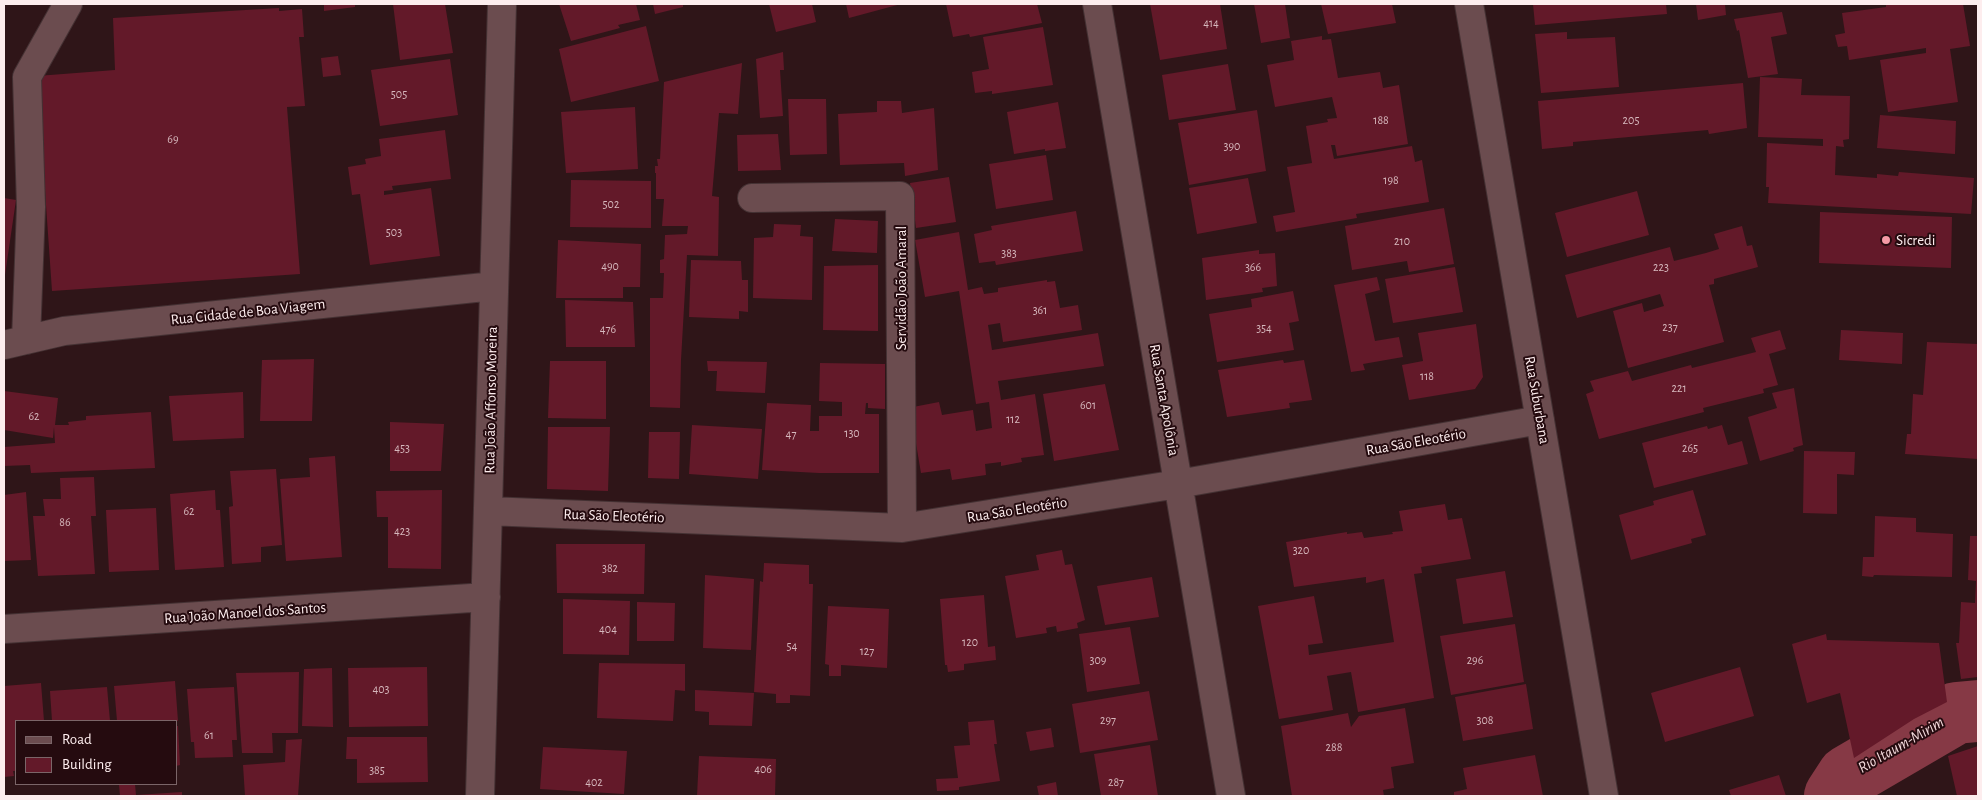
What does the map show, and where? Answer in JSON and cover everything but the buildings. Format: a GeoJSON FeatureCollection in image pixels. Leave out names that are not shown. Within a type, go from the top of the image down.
{"type":"FeatureCollection","features":[{"type":"Feature","properties":{"kind":"street"},"geometry":{"type":"LineString","coordinates":[[15,342],[31,207],[27,77],[68,4]]}},
{"type":"Feature","properties":{"kind":"street","name":"Rua João Affonso Moreira"},"geometry":{"type":"LineString","coordinates":[[480,796],[502,4]]}},
{"type":"Feature","properties":{"kind":"street","name":"Rua Santa Apolônia"},"geometry":{"type":"LineString","coordinates":[[1097,4],[1231,796]]}},
{"type":"Feature","properties":{"kind":"street","name":"Rua Suburbana"},"geometry":{"type":"LineString","coordinates":[[1469,4],[1604,796]]}},
{"type":"Feature","properties":{"kind":"street","name":"Servidão João Amaral"},"geometry":{"type":"LineString","coordinates":[[752,198],[900,196],[902,528]]}},
{"type":"Feature","properties":{"kind":"street","name":"Rua Cidade de Boa Viagem"},"geometry":{"type":"LineString","coordinates":[[15,342],[74,330],[494,286]]}},
{"type":"Feature","properties":{"kind":"street","name":"Rua São Eleotério"},"geometry":{"type":"LineString","coordinates":[[488,511],[902,528],[1178,484],[1540,420]]}},
{"type":"Feature","properties":{"kind":"street","name":"Rua João Manoel dos Santos"},"geometry":{"type":"LineString","coordinates":[[4,629],[486,597]]}},
{"type":"Feature","properties":{"kind":"waterway","name":"Rio Itaum-Mirim"},"geometry":{"type":"LineString","coordinates":[[1835,796],[1848,776],[1956,713],[1978,711]]}},
{"type":"Feature","properties":{"kind":"place","name":"Sicredi"},"geometry":{"type":"Point","coordinates":[1886,240]}}]}
